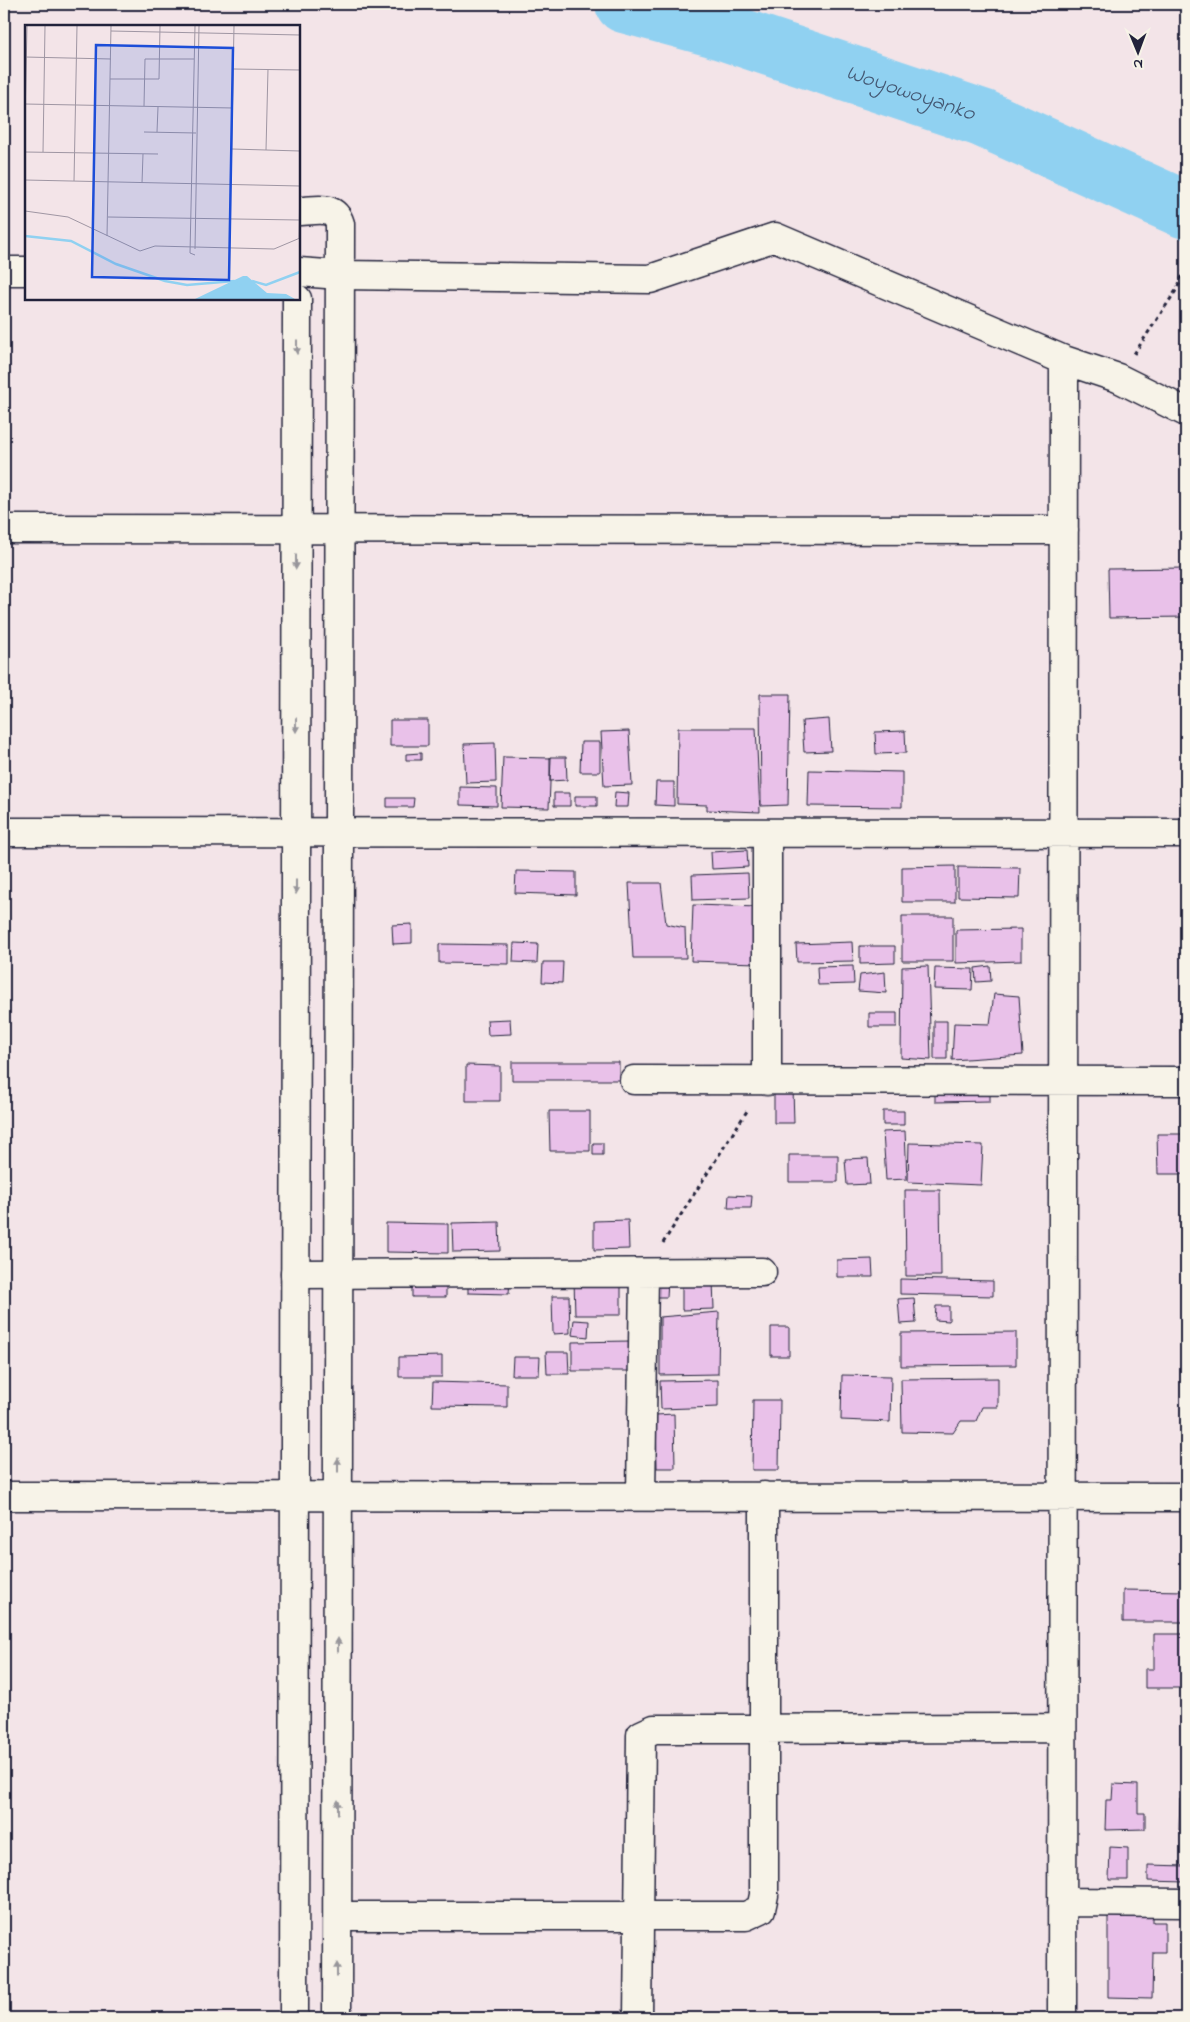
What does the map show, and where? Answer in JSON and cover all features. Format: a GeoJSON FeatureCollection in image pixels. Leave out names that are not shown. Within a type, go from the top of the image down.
{"type":"FeatureCollection","features":[{"type":"Feature","properties":{"kind":"street"},"geometry":{"type":"LineString","coordinates":[[300,211],[332,211],[338,216],[340,224],[337,2018]]}},
{"type":"Feature","properties":{"kind":"street"},"geometry":{"type":"LineString","coordinates":[[300,272],[340,275],[650,279],[775,237],[1064,360],[1118,378],[1186,412]]}},
{"type":"Feature","properties":{"kind":"street"},"geometry":{"type":"LineString","coordinates":[[4,272],[25,272]]}},
{"type":"Feature","properties":{"kind":"street"},"geometry":{"type":"LineString","coordinates":[[294,2018],[297,300]]}},
{"type":"Feature","properties":{"kind":"street"},"geometry":{"type":"LineString","coordinates":[[1062,2018],[1064,360]]}},
{"type":"Feature","properties":{"kind":"street"},"geometry":{"type":"LineString","coordinates":[[4,529],[1064,530]]}},
{"type":"Feature","properties":{"kind":"street"},"geometry":{"type":"LineString","coordinates":[[4,832],[1186,833]]}},
{"type":"Feature","properties":{"kind":"street"},"geometry":{"type":"LineString","coordinates":[[767,833],[767,1080]]}},
{"type":"Feature","properties":{"kind":"street"},"geometry":{"type":"LineString","coordinates":[[634,1080],[1186,1081]]}},
{"type":"Feature","properties":{"kind":"street"},"geometry":{"type":"LineString","coordinates":[[295,1274],[762,1272]]}},
{"type":"Feature","properties":{"kind":"street"},"geometry":{"type":"LineString","coordinates":[[641,1496],[644,1273]]}},
{"type":"Feature","properties":{"kind":"street"},"geometry":{"type":"LineString","coordinates":[[4,1496],[1186,1497]]}},
{"type":"Feature","properties":{"kind":"street"},"geometry":{"type":"LineString","coordinates":[[338,1916],[746,1916],[761,1909],[764,1895],[764,1496]]}},
{"type":"Feature","properties":{"kind":"street"},"geometry":{"type":"LineString","coordinates":[[638,2018],[642,1735],[654,1729],[764,1727],[1062,1728]]}},
{"type":"Feature","properties":{"kind":"street"},"geometry":{"type":"LineString","coordinates":[[1062,1902],[1186,1903]]}},
{"type":"Feature","properties":{"kind":"path"},"geometry":{"type":"LineString","coordinates":[[1118,378],[1177,289],[1186,267]]}},
{"type":"Feature","properties":{"kind":"path"},"geometry":{"type":"LineString","coordinates":[[644,1273],[767,1080]]}},
{"type":"Feature","properties":{"kind":"building"},"geometry":{"type":"Polygon","coordinates":[[[1186,568],[1186,617],[1109,618],[1108,569],[1186,568]]]}},
{"type":"Feature","properties":{"kind":"building"},"geometry":{"type":"Polygon","coordinates":[[[760,694],[790,694],[788,805],[761,806],[760,694]]]}},
{"type":"Feature","properties":{"kind":"building"},"geometry":{"type":"Polygon","coordinates":[[[829,719],[831,751],[804,752],[802,721],[829,719]]]}},
{"type":"Feature","properties":{"kind":"building"},"geometry":{"type":"Polygon","coordinates":[[[390,720],[428,720],[428,746],[390,746],[390,720]]]}},
{"type":"Feature","properties":{"kind":"building"},"geometry":{"type":"Polygon","coordinates":[[[678,728],[756,728],[760,812],[707,810],[707,805],[677,804],[678,728]]]}},
{"type":"Feature","properties":{"kind":"building"},"geometry":{"type":"Polygon","coordinates":[[[629,731],[632,785],[604,786],[601,732],[629,731]]]}},
{"type":"Feature","properties":{"kind":"building"},"geometry":{"type":"Polygon","coordinates":[[[905,731],[906,753],[876,754],[875,732],[905,731]]]}},
{"type":"Feature","properties":{"kind":"building"},"geometry":{"type":"Polygon","coordinates":[[[581,742],[600,742],[600,772],[580,772],[581,742]]]}},
{"type":"Feature","properties":{"kind":"building"},"geometry":{"type":"Polygon","coordinates":[[[495,743],[496,782],[466,783],[464,744],[495,743]]]}},
{"type":"Feature","properties":{"kind":"building"},"geometry":{"type":"Polygon","coordinates":[[[421,753],[421,760],[406,760],[406,754],[421,753]]]}},
{"type":"Feature","properties":{"kind":"building"},"geometry":{"type":"Polygon","coordinates":[[[503,757],[551,758],[549,808],[501,807],[503,757]]]}},
{"type":"Feature","properties":{"kind":"building"},"geometry":{"type":"Polygon","coordinates":[[[550,757],[566,757],[567,780],[550,781],[550,757]]]}},
{"type":"Feature","properties":{"kind":"building"},"geometry":{"type":"Polygon","coordinates":[[[809,770],[902,772],[902,807],[808,806],[809,770]]]}},
{"type":"Feature","properties":{"kind":"building"},"geometry":{"type":"Polygon","coordinates":[[[656,782],[674,782],[674,806],[655,805],[656,782]]]}},
{"type":"Feature","properties":{"kind":"building"},"geometry":{"type":"Polygon","coordinates":[[[460,787],[497,788],[497,806],[460,805],[460,787]]]}},
{"type":"Feature","properties":{"kind":"building"},"geometry":{"type":"Polygon","coordinates":[[[615,792],[629,793],[628,807],[614,807],[615,792]]]}},
{"type":"Feature","properties":{"kind":"building"},"geometry":{"type":"Polygon","coordinates":[[[554,793],[570,793],[570,806],[554,806],[554,793]]]}},
{"type":"Feature","properties":{"kind":"building"},"geometry":{"type":"Polygon","coordinates":[[[575,796],[597,796],[597,806],[575,806],[575,796]]]}},
{"type":"Feature","properties":{"kind":"building"},"geometry":{"type":"Polygon","coordinates":[[[387,798],[414,798],[413,807],[387,807],[387,798]]]}},
{"type":"Feature","properties":{"kind":"building"},"geometry":{"type":"Polygon","coordinates":[[[747,850],[748,867],[712,869],[711,852],[747,850]]]}},
{"type":"Feature","properties":{"kind":"building"},"geometry":{"type":"Polygon","coordinates":[[[955,866],[955,902],[902,902],[902,867],[955,866]]]}},
{"type":"Feature","properties":{"kind":"building"},"geometry":{"type":"Polygon","coordinates":[[[958,867],[1020,868],[1019,898],[958,897],[958,867]]]}},
{"type":"Feature","properties":{"kind":"building"},"geometry":{"type":"Polygon","coordinates":[[[516,871],[576,872],[576,895],[515,893],[516,871]]]}},
{"type":"Feature","properties":{"kind":"building"},"geometry":{"type":"Polygon","coordinates":[[[748,873],[749,898],[693,900],[692,875],[748,873]]]}},
{"type":"Feature","properties":{"kind":"building"},"geometry":{"type":"Polygon","coordinates":[[[629,883],[661,883],[666,924],[685,928],[686,958],[633,958],[629,883]]]}},
{"type":"Feature","properties":{"kind":"building"},"geometry":{"type":"Polygon","coordinates":[[[693,905],[759,907],[757,963],[691,961],[693,905]]]}},
{"type":"Feature","properties":{"kind":"building"},"geometry":{"type":"Polygon","coordinates":[[[902,916],[953,916],[953,961],[902,961],[902,916]]]}},
{"type":"Feature","properties":{"kind":"building"},"geometry":{"type":"Polygon","coordinates":[[[412,924],[412,943],[393,944],[392,925],[412,924]]]}},
{"type":"Feature","properties":{"kind":"building"},"geometry":{"type":"Polygon","coordinates":[[[1021,929],[1021,961],[956,963],[956,930],[1021,929]]]}},
{"type":"Feature","properties":{"kind":"building"},"geometry":{"type":"Polygon","coordinates":[[[852,942],[853,961],[797,962],[796,944],[852,942]]]}},
{"type":"Feature","properties":{"kind":"building"},"geometry":{"type":"Polygon","coordinates":[[[514,943],[538,944],[537,963],[513,962],[514,943]]]}},
{"type":"Feature","properties":{"kind":"building"},"geometry":{"type":"Polygon","coordinates":[[[439,944],[509,945],[509,964],[439,963],[439,944]]]}},
{"type":"Feature","properties":{"kind":"building"},"geometry":{"type":"Polygon","coordinates":[[[860,946],[895,946],[895,963],[860,964],[860,946]]]}},
{"type":"Feature","properties":{"kind":"building"},"geometry":{"type":"Polygon","coordinates":[[[543,962],[563,962],[562,983],[542,982],[543,962]]]}},
{"type":"Feature","properties":{"kind":"building"},"geometry":{"type":"Polygon","coordinates":[[[853,966],[854,984],[818,985],[817,967],[853,966]]]}},
{"type":"Feature","properties":{"kind":"building"},"geometry":{"type":"Polygon","coordinates":[[[928,966],[931,1060],[901,1058],[902,967],[928,966]]]}},
{"type":"Feature","properties":{"kind":"building"},"geometry":{"type":"Polygon","coordinates":[[[990,966],[991,981],[976,982],[975,968],[990,966]]]}},
{"type":"Feature","properties":{"kind":"building"},"geometry":{"type":"Polygon","coordinates":[[[935,968],[973,969],[972,990],[934,989],[935,968]]]}},
{"type":"Feature","properties":{"kind":"building"},"geometry":{"type":"Polygon","coordinates":[[[885,972],[886,993],[858,991],[860,975],[885,972]]]}},
{"type":"Feature","properties":{"kind":"building"},"geometry":{"type":"Polygon","coordinates":[[[994,994],[1019,996],[1023,1055],[952,1060],[954,1023],[990,1024],[994,994]]]}},
{"type":"Feature","properties":{"kind":"building"},"geometry":{"type":"Polygon","coordinates":[[[869,1013],[897,1013],[897,1027],[869,1027],[869,1013]]]}},
{"type":"Feature","properties":{"kind":"building"},"geometry":{"type":"Polygon","coordinates":[[[510,1019],[511,1034],[488,1035],[487,1020],[510,1019]]]}},
{"type":"Feature","properties":{"kind":"building"},"geometry":{"type":"Polygon","coordinates":[[[934,1021],[947,1021],[947,1059],[934,1059],[934,1021]]]}},
{"type":"Feature","properties":{"kind":"building"},"geometry":{"type":"Polygon","coordinates":[[[512,1062],[619,1062],[619,1080],[512,1080],[512,1062]]]}},
{"type":"Feature","properties":{"kind":"building"},"geometry":{"type":"Polygon","coordinates":[[[466,1065],[500,1066],[500,1101],[466,1101],[466,1065]]]}},
{"type":"Feature","properties":{"kind":"building"},"geometry":{"type":"Polygon","coordinates":[[[990,1086],[990,1101],[935,1102],[935,1088],[990,1086]]]}},
{"type":"Feature","properties":{"kind":"building"},"geometry":{"type":"Polygon","coordinates":[[[774,1089],[793,1089],[794,1123],[774,1123],[774,1089]]]}},
{"type":"Feature","properties":{"kind":"building"},"geometry":{"type":"Polygon","coordinates":[[[549,1111],[590,1111],[590,1151],[550,1151],[549,1111]]]}},
{"type":"Feature","properties":{"kind":"building"},"geometry":{"type":"Polygon","coordinates":[[[883,1111],[904,1111],[904,1125],[883,1125],[883,1111]]]}},
{"type":"Feature","properties":{"kind":"building"},"geometry":{"type":"Polygon","coordinates":[[[905,1131],[907,1179],[886,1180],[883,1132],[905,1131]]]}},
{"type":"Feature","properties":{"kind":"building"},"geometry":{"type":"Polygon","coordinates":[[[1157,1134],[1186,1134],[1186,1174],[1158,1174],[1157,1134]]]}},
{"type":"Feature","properties":{"kind":"building"},"geometry":{"type":"Polygon","coordinates":[[[593,1143],[603,1143],[603,1155],[593,1155],[593,1143]]]}},
{"type":"Feature","properties":{"kind":"building"},"geometry":{"type":"Polygon","coordinates":[[[909,1143],[983,1145],[981,1185],[908,1182],[909,1143]]]}},
{"type":"Feature","properties":{"kind":"building"},"geometry":{"type":"Polygon","coordinates":[[[789,1155],[838,1155],[838,1182],[789,1182],[789,1155]]]}},
{"type":"Feature","properties":{"kind":"building"},"geometry":{"type":"Polygon","coordinates":[[[868,1158],[870,1184],[847,1185],[845,1159],[868,1158]]]}},
{"type":"Feature","properties":{"kind":"building"},"geometry":{"type":"Polygon","coordinates":[[[905,1190],[940,1190],[941,1276],[906,1276],[905,1190]]]}},
{"type":"Feature","properties":{"kind":"building"},"geometry":{"type":"Polygon","coordinates":[[[729,1195],[752,1196],[751,1208],[728,1208],[729,1195]]]}},
{"type":"Feature","properties":{"kind":"building"},"geometry":{"type":"Polygon","coordinates":[[[628,1220],[629,1249],[594,1250],[594,1221],[628,1220]]]}},
{"type":"Feature","properties":{"kind":"building"},"geometry":{"type":"Polygon","coordinates":[[[499,1222],[500,1251],[453,1252],[452,1223],[499,1222]]]}},
{"type":"Feature","properties":{"kind":"building"},"geometry":{"type":"Polygon","coordinates":[[[386,1223],[448,1224],[448,1253],[386,1252],[386,1223]]]}},
{"type":"Feature","properties":{"kind":"building"},"geometry":{"type":"Polygon","coordinates":[[[872,1259],[873,1277],[837,1277],[837,1260],[872,1259]]]}},
{"type":"Feature","properties":{"kind":"building"},"geometry":{"type":"Polygon","coordinates":[[[412,1278],[446,1279],[446,1297],[412,1297],[412,1278]]]}},
{"type":"Feature","properties":{"kind":"building"},"geometry":{"type":"Polygon","coordinates":[[[510,1278],[509,1294],[468,1293],[468,1279],[510,1278]]]}},
{"type":"Feature","properties":{"kind":"building"},"geometry":{"type":"Polygon","coordinates":[[[900,1279],[993,1281],[993,1296],[900,1294],[900,1279]]]}},
{"type":"Feature","properties":{"kind":"building"},"geometry":{"type":"Polygon","coordinates":[[[574,1280],[621,1281],[621,1315],[575,1315],[574,1280]]]}},
{"type":"Feature","properties":{"kind":"building"},"geometry":{"type":"Polygon","coordinates":[[[656,1280],[668,1280],[667,1297],[656,1297],[656,1280]]]}},
{"type":"Feature","properties":{"kind":"building"},"geometry":{"type":"Polygon","coordinates":[[[713,1281],[714,1309],[682,1310],[682,1282],[713,1281]]]}},
{"type":"Feature","properties":{"kind":"building"},"geometry":{"type":"Polygon","coordinates":[[[552,1296],[569,1296],[570,1333],[553,1334],[552,1296]]]}},
{"type":"Feature","properties":{"kind":"building"},"geometry":{"type":"Polygon","coordinates":[[[914,1298],[916,1323],[900,1324],[898,1299],[914,1298]]]}},
{"type":"Feature","properties":{"kind":"building"},"geometry":{"type":"Polygon","coordinates":[[[936,1306],[949,1306],[949,1321],[935,1320],[936,1306]]]}},
{"type":"Feature","properties":{"kind":"building"},"geometry":{"type":"Polygon","coordinates":[[[719,1312],[718,1374],[660,1375],[660,1317],[719,1312]]]}},
{"type":"Feature","properties":{"kind":"building"},"geometry":{"type":"Polygon","coordinates":[[[574,1320],[589,1321],[588,1337],[572,1335],[574,1320]]]}},
{"type":"Feature","properties":{"kind":"building"},"geometry":{"type":"Polygon","coordinates":[[[771,1327],[789,1327],[789,1356],[771,1356],[771,1327]]]}},
{"type":"Feature","properties":{"kind":"building"},"geometry":{"type":"Polygon","coordinates":[[[1016,1332],[1016,1365],[901,1366],[901,1333],[1016,1332]]]}},
{"type":"Feature","properties":{"kind":"building"},"geometry":{"type":"Polygon","coordinates":[[[630,1341],[631,1371],[572,1371],[572,1342],[630,1341]]]}},
{"type":"Feature","properties":{"kind":"building"},"geometry":{"type":"Polygon","coordinates":[[[546,1352],[568,1352],[569,1374],[547,1374],[546,1352]]]}},
{"type":"Feature","properties":{"kind":"building"},"geometry":{"type":"Polygon","coordinates":[[[442,1356],[442,1377],[399,1377],[399,1357],[442,1356]]]}},
{"type":"Feature","properties":{"kind":"building"},"geometry":{"type":"Polygon","coordinates":[[[513,1357],[540,1357],[539,1375],[512,1375],[513,1357]]]}},
{"type":"Feature","properties":{"kind":"building"},"geometry":{"type":"Polygon","coordinates":[[[842,1375],[891,1376],[890,1422],[841,1420],[842,1375]]]}},
{"type":"Feature","properties":{"kind":"building"},"geometry":{"type":"Polygon","coordinates":[[[998,1378],[998,1407],[982,1407],[976,1421],[961,1421],[953,1433],[902,1432],[901,1379],[998,1378]]]}},
{"type":"Feature","properties":{"kind":"building"},"geometry":{"type":"Polygon","coordinates":[[[718,1380],[718,1407],[661,1409],[660,1381],[718,1380]]]}},
{"type":"Feature","properties":{"kind":"building"},"geometry":{"type":"Polygon","coordinates":[[[433,1382],[507,1384],[507,1407],[432,1406],[433,1382]]]}},
{"type":"Feature","properties":{"kind":"building"},"geometry":{"type":"Polygon","coordinates":[[[753,1400],[780,1400],[779,1470],[752,1470],[753,1400]]]}},
{"type":"Feature","properties":{"kind":"building"},"geometry":{"type":"Polygon","coordinates":[[[674,1414],[675,1468],[657,1468],[656,1415],[674,1414]]]}},
{"type":"Feature","properties":{"kind":"building"},"geometry":{"type":"Polygon","coordinates":[[[1123,1590],[1186,1591],[1186,1622],[1123,1622],[1123,1590]]]}},
{"type":"Feature","properties":{"kind":"building"},"geometry":{"type":"Polygon","coordinates":[[[1154,1634],[1186,1634],[1186,1688],[1145,1688],[1145,1669],[1154,1669],[1154,1634]]]}},
{"type":"Feature","properties":{"kind":"building"},"geometry":{"type":"Polygon","coordinates":[[[1113,1784],[1138,1785],[1138,1813],[1145,1813],[1145,1829],[1105,1830],[1106,1800],[1112,1800],[1113,1784]]]}},
{"type":"Feature","properties":{"kind":"building"},"geometry":{"type":"Polygon","coordinates":[[[1180,1799],[1186,1799],[1186,1830],[1179,1830],[1180,1799]]]}},
{"type":"Feature","properties":{"kind":"building"},"geometry":{"type":"Polygon","coordinates":[[[1110,1847],[1128,1848],[1128,1880],[1109,1880],[1110,1847]]]}},
{"type":"Feature","properties":{"kind":"building"},"geometry":{"type":"Polygon","coordinates":[[[1148,1865],[1186,1866],[1186,1882],[1148,1881],[1148,1865]]]}},
{"type":"Feature","properties":{"kind":"building"},"geometry":{"type":"Polygon","coordinates":[[[1108,1905],[1153,1905],[1153,1922],[1165,1922],[1165,1952],[1153,1952],[1152,1998],[1108,1997],[1108,1905]]]}},
{"type":"Feature","properties":{"kind":"waterway","name":"Woyowoyanko"},"geometry":{"type":"LineString","coordinates":[[624,4],[713,28],[982,118],[1186,210]]}}]}
